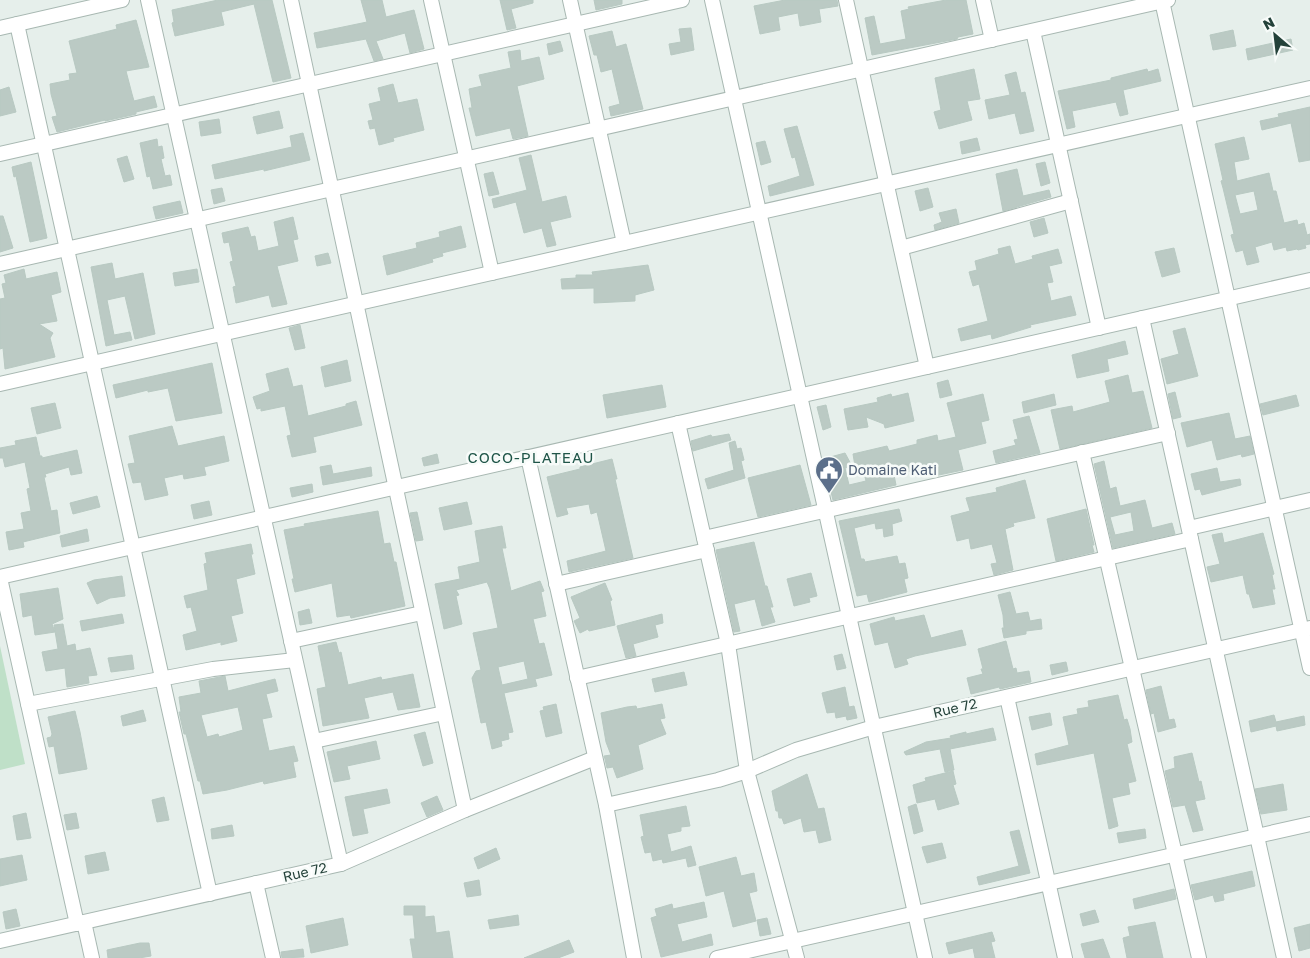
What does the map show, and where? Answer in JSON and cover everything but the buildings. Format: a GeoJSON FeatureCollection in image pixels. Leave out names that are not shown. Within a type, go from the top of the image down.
{"type":"FeatureCollection","features":[{"type":"Feature","properties":{"kind":"street"},"geometry":{"type":"LineString","coordinates":[[0,28],[69,6],[122,0]]}},
{"type":"Feature","properties":{"kind":"street"},"geometry":{"type":"LineString","coordinates":[[148,0],[341,864]]}},
{"type":"Feature","properties":{"kind":"street"},"geometry":{"type":"LineString","coordinates":[[291,0],[464,810]]}},
{"type":"Feature","properties":{"kind":"street"},"geometry":{"type":"LineString","coordinates":[[431,0],[492,273]]}},
{"type":"Feature","properties":{"kind":"street"},"geometry":{"type":"LineString","coordinates":[[570,0],[624,243]]}},
{"type":"Feature","properties":{"kind":"street"},"geometry":{"type":"LineString","coordinates":[[0,154],[682,0]]}},
{"type":"Feature","properties":{"kind":"street"},"geometry":{"type":"LineString","coordinates":[[712,0],[925,958]]}},
{"type":"Feature","properties":{"kind":"street"},"geometry":{"type":"LineString","coordinates":[[846,0],[928,367]]}},
{"type":"Feature","properties":{"kind":"street"},"geometry":{"type":"LineString","coordinates":[[983,0],[992,40]]}},
{"type":"Feature","properties":{"kind":"street"},"geometry":{"type":"LineString","coordinates":[[0,264],[992,40],[1122,5],[1165,1],[1187,116],[1274,508],[1306,629],[1310,668]]}},
{"type":"Feature","properties":{"kind":"street"},"geometry":{"type":"LineString","coordinates":[[16,24],[210,894]]}},
{"type":"Feature","properties":{"kind":"street"},"geometry":{"type":"LineString","coordinates":[[1033,30],[1099,328]]}},
{"type":"Feature","properties":{"kind":"street"},"geometry":{"type":"LineString","coordinates":[[0,384],[1310,88]]}},
{"type":"Feature","properties":{"kind":"street"},"geometry":{"type":"LineString","coordinates":[[901,248],[1071,201]]}},
{"type":"Feature","properties":{"kind":"street"},"geometry":{"type":"LineString","coordinates":[[92,958],[80,923],[0,578],[1310,280]]}},
{"type":"Feature","properties":{"kind":"street"},"geometry":{"type":"LineString","coordinates":[[1142,318],[1284,958]]}},
{"type":"Feature","properties":{"kind":"street"},"geometry":{"type":"LineString","coordinates":[[678,423],[728,644],[747,771],[797,958]]}},
{"type":"Feature","properties":{"kind":"street"},"geometry":{"type":"LineString","coordinates":[[556,584],[826,510],[1168,433]]}},
{"type":"Feature","properties":{"kind":"street"},"geometry":{"type":"LineString","coordinates":[[1082,452],[1199,958]]}},
{"type":"Feature","properties":{"kind":"street"},"geometry":{"type":"LineString","coordinates":[[528,457],[606,805],[634,958]]}},
{"type":"Feature","properties":{"kind":"street"},"geometry":{"type":"LineString","coordinates":[[577,678],[1107,558],[1274,508],[1310,500]]}},
{"type":"Feature","properties":{"kind":"street"},"geometry":{"type":"LineString","coordinates":[[291,641],[422,613]]}},
{"type":"Feature","properties":{"kind":"street","name":"Rue 72"},"geometry":{"type":"LineString","coordinates":[[606,805],[718,780],[747,771],[796,750],[874,727],[1306,629]]}},
{"type":"Feature","properties":{"kind":"street"},"geometry":{"type":"LineString","coordinates":[[28,704],[161,678],[222,668],[295,660]]}},
{"type":"Feature","properties":{"kind":"street"},"geometry":{"type":"LineString","coordinates":[[1007,697],[1065,958]]}},
{"type":"Feature","properties":{"kind":"street"},"geometry":{"type":"LineString","coordinates":[[314,742],[444,713]]}},
{"type":"Feature","properties":{"kind":"street","name":"Rue 72"},"geometry":{"type":"LineString","coordinates":[[0,941],[341,864],[464,810],[595,758]]}},
{"type":"Feature","properties":{"kind":"street"},"geometry":{"type":"LineString","coordinates":[[717,958],[1310,824]]}},
{"type":"Feature","properties":{"kind":"street"},"geometry":{"type":"LineString","coordinates":[[256,883],[273,958]]}},
{"type":"Feature","properties":{"kind":"green space"},"geometry":{"type":"Polygon","coordinates":[[[0,646],[25,764],[0,770],[0,646]]]}},
{"type":"Feature","properties":{"kind":"place","name":"Domaine Kati"},"geometry":{"type":"Point","coordinates":[829,494]}},
{"type":"Feature","properties":{"kind":"district","name":"COCO-PLATEAU"},"geometry":{"type":"Point","coordinates":[531,458]}}]}
